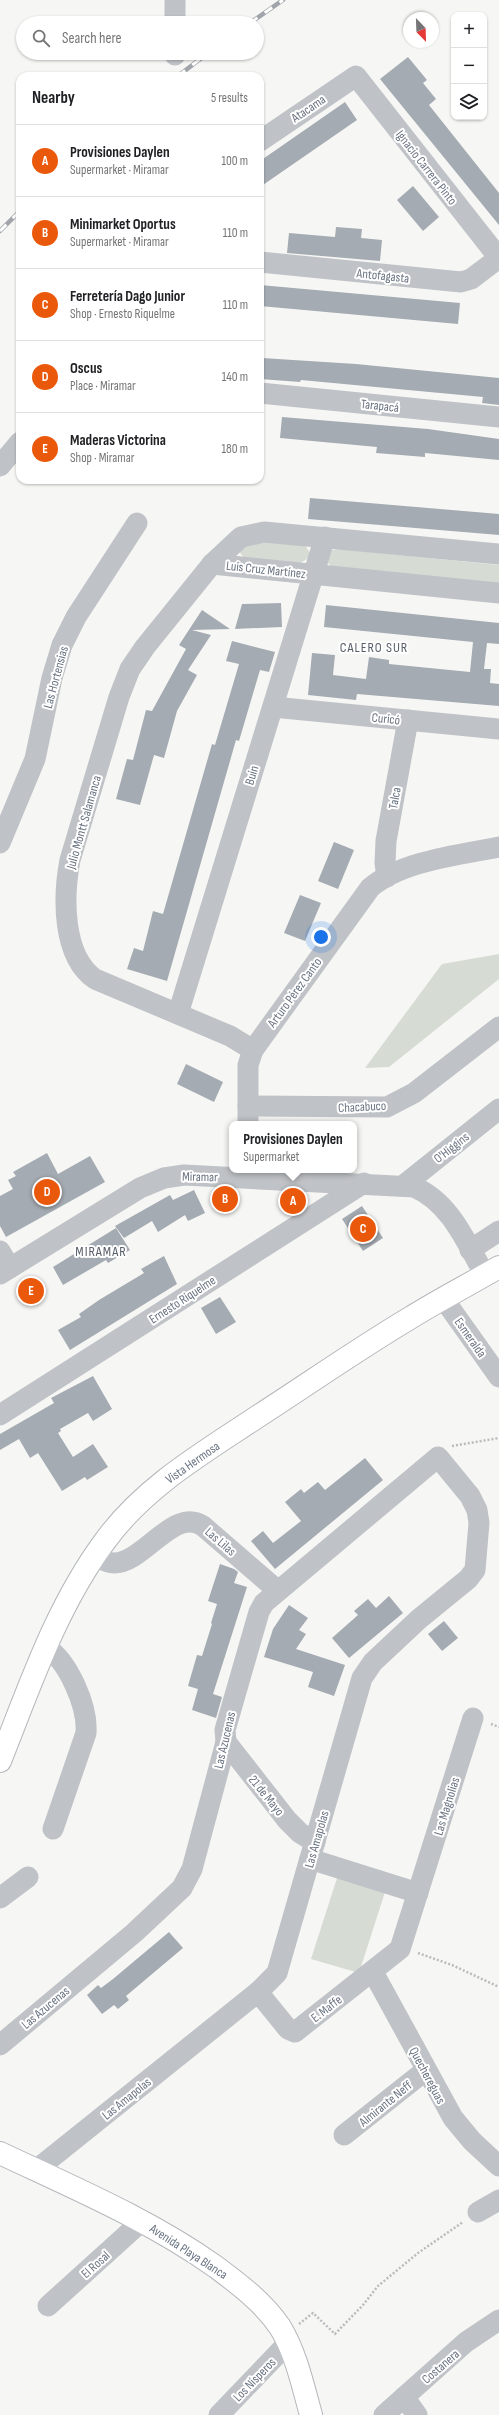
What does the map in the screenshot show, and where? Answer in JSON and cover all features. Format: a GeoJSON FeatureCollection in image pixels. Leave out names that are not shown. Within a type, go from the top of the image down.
{"type":"FeatureCollection","features":[{"type":"Feature","properties":{"kind":"main road","name":"Vista Hermosa"},"geometry":{"type":"LineString","coordinates":[[0,1761],[65,1604],[94,1556],[134,1508],[173,1474],[341,1362],[443,1298],[492,1271]]}},
{"type":"Feature","properties":{"kind":"main road","name":"Avenida Playa Blanca"},"geometry":{"type":"LineString","coordinates":[[0,2153],[142,2221],[200,2256],[246,2290],[266,2308],[286,2339],[311,2415]]}},
{"type":"Feature","properties":{"kind":"street"},"geometry":{"type":"LineString","coordinates":[[175,16],[176,0]]}},
{"type":"Feature","properties":{"kind":"street","name":"Atacama"},"geometry":{"type":"LineString","coordinates":[[264,138],[356,76]]}},
{"type":"Feature","properties":{"kind":"street","name":"Ignacio Carrera Pinto"},"geometry":{"type":"LineString","coordinates":[[356,76],[499,258]]}},
{"type":"Feature","properties":{"kind":"street","name":"Antofagasta"},"geometry":{"type":"LineString","coordinates":[[264,262],[461,282],[471,279],[499,258]]}},
{"type":"Feature","properties":{"kind":"street","name":"Tarapacá"},"geometry":{"type":"LineString","coordinates":[[264,393],[499,417]]}},
{"type":"Feature","properties":{"kind":"street"},"geometry":{"type":"LineString","coordinates":[[0,466],[16,447]]}},
{"type":"Feature","properties":{"kind":"street","name":"Las Hortensias"},"geometry":{"type":"LineString","coordinates":[[0,843],[35,759],[52,678],[62,646],[76,617],[137,523]]}},
{"type":"Feature","properties":{"kind":"street","name":"Luis Cruz Martínez"},"geometry":{"type":"LineString","coordinates":[[212,564],[233,542],[251,533],[264,532],[499,554]]}},
{"type":"Feature","properties":{"kind":"street","name":"Buin"},"geometry":{"type":"LineString","coordinates":[[178,1014],[325,537]]}},
{"type":"Feature","properties":{"kind":"street","name":"Luis Cruz Martínez"},"geometry":{"type":"LineString","coordinates":[[212,564],[499,593]]}},
{"type":"Feature","properties":{"kind":"street","name":"Julio Montt Salamanca"},"geometry":{"type":"LineString","coordinates":[[212,564],[145,647],[130,669],[119,697],[74,848],[67,880],[71,939],[76,958],[81,967],[100,981],[230,1036],[253,1050]]}},
{"type":"Feature","properties":{"kind":"street","name":"Curicó"},"geometry":{"type":"LineString","coordinates":[[273,707],[499,728]]}},
{"type":"Feature","properties":{"kind":"street","name":"Talca"},"geometry":{"type":"LineString","coordinates":[[387,877],[386,841],[408,720]]}},
{"type":"Feature","properties":{"kind":"street","name":"Arturo Pérez Canto"},"geometry":{"type":"LineString","coordinates":[[248,1115],[248,1065],[253,1050],[365,894],[377,882],[387,877],[429,862],[499,847]]}},
{"type":"Feature","properties":{"kind":"street","name":"Chacabuco"},"geometry":{"type":"LineString","coordinates":[[248,1115],[386,1107],[414,1093],[499,1026]]}},
{"type":"Feature","properties":{"kind":"street","name":"O'Higgins"},"geometry":{"type":"LineString","coordinates":[[404,1185],[499,1109]]}},
{"type":"Feature","properties":{"kind":"street","name":"Miramar"},"geometry":{"type":"LineString","coordinates":[[3,1264],[152,1182],[184,1175],[248,1174],[404,1185],[423,1190],[439,1201],[470,1250],[492,1271]]}},
{"type":"Feature","properties":{"kind":"street","name":"Ernesto Riquelme"},"geometry":{"type":"LineString","coordinates":[[0,1415],[364,1183]]}},
{"type":"Feature","properties":{"kind":"street"},"geometry":{"type":"LineString","coordinates":[[470,1250],[499,1232]]}},
{"type":"Feature","properties":{"kind":"street","name":"Esmeralda"},"geometry":{"type":"LineString","coordinates":[[443,1298],[499,1377]]}},
{"type":"Feature","properties":{"kind":"street","name":"Las Azucenas"},"geometry":{"type":"LineString","coordinates":[[0,2045],[125,1941],[186,1883],[192,1869],[226,1742],[225,1730],[259,1612],[264,1603],[277,1590],[438,1457]]}},
{"type":"Feature","properties":{"kind":"street","name":"Las Amapolas"},"geometry":{"type":"LineString","coordinates":[[36,2170],[258,1992],[272,1979],[280,1967],[312,1851],[366,1672],[419,1619],[468,1579],[475,1570],[479,1523],[477,1510],[470,1496],[438,1457]]}},
{"type":"Feature","properties":{"kind":"street","name":"Las Lilas"},"geometry":{"type":"LineString","coordinates":[[94,1556],[107,1562],[120,1562],[134,1555],[176,1526],[196,1522],[203,1526],[277,1590]]}},
{"type":"Feature","properties":{"kind":"street"},"geometry":{"type":"LineString","coordinates":[[46,1647],[64,1664],[86,1721],[86,1733],[53,1829]]}},
{"type":"Feature","properties":{"kind":"street","name":"Las Magnolias"},"geometry":{"type":"LineString","coordinates":[[400,1949],[473,1718]]}},
{"type":"Feature","properties":{"kind":"street","name":"21 de Mayo"},"geometry":{"type":"LineString","coordinates":[[226,1742],[287,1820],[300,1833],[312,1851]]}},
{"type":"Feature","properties":{"kind":"street"},"geometry":{"type":"LineString","coordinates":[[312,1851],[418,1894]]}},
{"type":"Feature","properties":{"kind":"street"},"geometry":{"type":"LineString","coordinates":[[0,1898],[28,1877]]}},
{"type":"Feature","properties":{"kind":"street","name":"E. Maffe"},"geometry":{"type":"LineString","coordinates":[[258,1992],[288,2029],[295,2032],[373,1972],[400,1949]]}},
{"type":"Feature","properties":{"kind":"street","name":"Quechereguas"},"geometry":{"type":"LineString","coordinates":[[373,1972],[453,2118],[472,2141],[499,2166]]}},
{"type":"Feature","properties":{"kind":"street","name":"Almirante Neff"},"geometry":{"type":"LineString","coordinates":[[344,2135],[426,2070]]}},
{"type":"Feature","properties":{"kind":"street"},"geometry":{"type":"LineString","coordinates":[[478,2212],[499,2200]]}},
{"type":"Feature","properties":{"kind":"street","name":"El Rosal"},"geometry":{"type":"LineString","coordinates":[[48,2306],[142,2221]]}},
{"type":"Feature","properties":{"kind":"street","name":"Costanera"},"geometry":{"type":"LineString","coordinates":[[384,2415],[466,2342],[499,2320]]}},
{"type":"Feature","properties":{"kind":"street","name":"Los Nísperos"},"geometry":{"type":"LineString","coordinates":[[219,2415],[286,2339]]}},
{"type":"Feature","properties":{"kind":"street"},"geometry":{"type":"LineString","coordinates":[[404,2397],[417,2415]]}},
{"type":"Feature","properties":{"kind":"path"},"geometry":{"type":"LineString","coordinates":[[438,1457],[454,1445],[499,1438]]}},
{"type":"Feature","properties":{"kind":"path"},"geometry":{"type":"LineString","coordinates":[[400,1949],[440,1960],[499,1987]]}},
{"type":"Feature","properties":{"kind":"path"},"geometry":{"type":"LineString","coordinates":[[286,2339],[313,2313],[335,2334],[363,2305],[374,2290],[398,2269],[478,2212]]}},
{"type":"Feature","properties":{"kind":"shaded area"},"geometry":{"type":"Polygon","coordinates":[[[253,540],[305,545],[310,553],[307,559],[298,564],[243,557],[239,551],[253,540]]]}},
{"type":"Feature","properties":{"kind":"shaded area"},"geometry":{"type":"Polygon","coordinates":[[[339,549],[499,565],[499,583],[332,567],[326,561],[332,550],[339,549]]]}},
{"type":"Feature","properties":{"kind":"shaded area"},"geometry":{"type":"Polygon","coordinates":[[[499,954],[499,979],[389,1067],[365,1068],[442,964],[499,954]]]}},
{"type":"Feature","properties":{"kind":"shaded area"},"geometry":{"type":"Polygon","coordinates":[[[337,1878],[385,1892],[359,1973],[311,1959],[337,1878]]]}},
{"type":"Feature","properties":{"kind":"building"},"geometry":{"type":"Polygon","coordinates":[[[408,57],[427,80],[423,83],[436,99],[429,105],[499,193],[499,225],[380,79],[408,57]]]}},
{"type":"Feature","properties":{"kind":"building"},"geometry":{"type":"Polygon","coordinates":[[[345,102],[357,120],[264,184],[264,158],[345,102]]]}},
{"type":"Feature","properties":{"kind":"building"},"geometry":{"type":"Polygon","coordinates":[[[413,186],[439,217],[423,231],[397,200],[413,186]]]}},
{"type":"Feature","properties":{"kind":"building"},"geometry":{"type":"Polygon","coordinates":[[[336,227],[362,229],[361,238],[382,240],[380,261],[287,253],[289,233],[335,237],[336,227]]]}},
{"type":"Feature","properties":{"kind":"building"},"geometry":{"type":"Polygon","coordinates":[[[264,285],[460,303],[458,324],[264,306],[264,285]]]}},
{"type":"Feature","properties":{"kind":"building"},"geometry":{"type":"Polygon","coordinates":[[[264,358],[356,364],[499,378],[499,405],[482,403],[483,397],[301,380],[300,382],[264,379],[264,358]]]}},
{"type":"Feature","properties":{"kind":"building"},"geometry":{"type":"Polygon","coordinates":[[[282,417],[428,429],[499,439],[499,460],[425,453],[425,457],[376,453],[377,447],[280,438],[282,417]]]}},
{"type":"Feature","properties":{"kind":"building"},"geometry":{"type":"Polygon","coordinates":[[[310,498],[499,514],[499,535],[308,519],[310,498]]]}},
{"type":"Feature","properties":{"kind":"building"},"geometry":{"type":"Polygon","coordinates":[[[281,603],[282,627],[235,629],[242,604],[281,603]]]}},
{"type":"Feature","properties":{"kind":"building"},"geometry":{"type":"Polygon","coordinates":[[[326,605],[499,623],[499,644],[487,643],[484,669],[491,669],[490,683],[499,684],[499,706],[357,694],[356,700],[308,695],[312,653],[335,655],[333,675],[366,679],[369,657],[389,660],[389,664],[470,672],[473,642],[324,627],[326,605]]]}},
{"type":"Feature","properties":{"kind":"building"},"geometry":{"type":"Polygon","coordinates":[[[202,610],[230,629],[192,630],[211,635],[188,670],[197,675],[177,711],[164,758],[154,755],[140,805],[116,799],[127,759],[133,760],[146,710],[152,711],[186,649],[179,645],[202,610]]]}},
{"type":"Feature","properties":{"kind":"building"},"geometry":{"type":"Polygon","coordinates":[[[232,641],[275,652],[269,672],[260,670],[239,741],[236,740],[167,981],[127,969],[134,948],[143,951],[153,911],[163,914],[212,744],[215,745],[239,664],[226,661],[232,641]]]}},
{"type":"Feature","properties":{"kind":"building"},"geometry":{"type":"Polygon","coordinates":[[[334,842],[354,850],[338,889],[318,881],[334,842]]]}},
{"type":"Feature","properties":{"kind":"building"},"geometry":{"type":"Polygon","coordinates":[[[300,895],[321,903],[305,941],[284,933],[300,895]]]}},
{"type":"Feature","properties":{"kind":"building"},"geometry":{"type":"Polygon","coordinates":[[[186,1064],[223,1082],[214,1102],[177,1084],[186,1064]]]}},
{"type":"Feature","properties":{"kind":"building"},"geometry":{"type":"Polygon","coordinates":[[[47,1153],[58,1174],[90,1156],[105,1182],[6,1237],[0,1226],[0,1196],[13,1189],[8,1180],[16,1176],[13,1172],[47,1153]]]}},
{"type":"Feature","properties":{"kind":"building"},"geometry":{"type":"Polygon","coordinates":[[[194,1190],[205,1213],[188,1221],[185,1215],[158,1232],[152,1221],[124,1238],[115,1226],[170,1195],[173,1200],[194,1190]]]}},
{"type":"Feature","properties":{"kind":"building"},"geometry":{"type":"Polygon","coordinates":[[[362,1206],[383,1238],[363,1251],[342,1219],[362,1206]]]}},
{"type":"Feature","properties":{"kind":"building"},"geometry":{"type":"Polygon","coordinates":[[[116,1228],[130,1250],[108,1263],[106,1260],[63,1285],[53,1267],[116,1228]]]}},
{"type":"Feature","properties":{"kind":"building"},"geometry":{"type":"Polygon","coordinates":[[[164,1256],[177,1284],[70,1350],[58,1330],[81,1317],[79,1314],[99,1300],[144,1273],[141,1269],[164,1256]]]}},
{"type":"Feature","properties":{"kind":"building"},"geometry":{"type":"Polygon","coordinates":[[[220,1297],[236,1322],[216,1334],[201,1308],[220,1297]]]}},
{"type":"Feature","properties":{"kind":"building"},"geometry":{"type":"Polygon","coordinates":[[[93,1376],[112,1409],[93,1421],[88,1413],[60,1429],[61,1431],[58,1433],[73,1457],[93,1444],[108,1467],[87,1480],[85,1477],[62,1491],[38,1453],[30,1458],[19,1439],[0,1450],[0,1434],[54,1403],[51,1398],[93,1376]]]}},
{"type":"Feature","properties":{"kind":"building"},"geometry":{"type":"Polygon","coordinates":[[[365,1458],[383,1480],[275,1569],[251,1541],[263,1531],[273,1543],[301,1521],[285,1502],[301,1489],[304,1493],[318,1482],[325,1490],[365,1458]]]}},
{"type":"Feature","properties":{"kind":"building"},"geometry":{"type":"Polygon","coordinates":[[[220,1564],[238,1572],[234,1583],[247,1587],[213,1694],[222,1697],[216,1718],[192,1710],[198,1689],[188,1686],[197,1655],[202,1656],[212,1624],[211,1623],[217,1604],[208,1601],[220,1564]]]}},
{"type":"Feature","properties":{"kind":"building"},"geometry":{"type":"Polygon","coordinates":[[[389,1596],[403,1613],[349,1658],[332,1638],[358,1615],[354,1611],[368,1599],[376,1608],[389,1596]]]}},
{"type":"Feature","properties":{"kind":"building"},"geometry":{"type":"Polygon","coordinates":[[[289,1605],[308,1618],[299,1630],[306,1634],[296,1649],[345,1665],[334,1696],[308,1687],[313,1672],[264,1657],[273,1629],[289,1605]]]}},
{"type":"Feature","properties":{"kind":"building"},"geometry":{"type":"Polygon","coordinates":[[[444,1621],[458,1638],[442,1651],[428,1634],[444,1621]]]}},
{"type":"Feature","properties":{"kind":"building"},"geometry":{"type":"Polygon","coordinates":[[[169,1932],[183,1948],[126,1996],[129,2000],[118,2009],[114,2005],[102,2014],[87,1995],[98,1985],[101,1988],[113,1979],[169,1932]]]}},
{"type":"Feature","properties":{"kind":"railway"},"geometry":{"type":"LineString","coordinates":[[260,16],[283,0]]}},
{"type":"Feature","properties":{"kind":"railway"},"geometry":{"type":"LineString","coordinates":[[183,72],[199,60]]}},
{"type":"Feature","properties":{"kind":"railway"},"geometry":{"type":"LineString","coordinates":[[0,231],[16,215]]}},
{"type":"Feature","properties":{"kind":"place","name":"Oscus"},"geometry":{"type":"Point","coordinates":[47,1192]}},
{"type":"Feature","properties":{"kind":"place","name":"Minimarket Oportus"},"geometry":{"type":"Point","coordinates":[225,1199]}},
{"type":"Feature","properties":{"kind":"place","name":"Provisiones Daylen"},"geometry":{"type":"Point","coordinates":[293,1201]}},
{"type":"Feature","properties":{"kind":"place","name":"Ferretería Dago Junior"},"geometry":{"type":"Point","coordinates":[363,1229]}},
{"type":"Feature","properties":{"kind":"place","name":"Maderas Victorina"},"geometry":{"type":"Point","coordinates":[31,1291]}},
{"type":"Feature","properties":{"kind":"district","name":"CALERO SUR"},"geometry":{"type":"Point","coordinates":[374,647]}},
{"type":"Feature","properties":{"kind":"district","name":"MIRAMAR"},"geometry":{"type":"Point","coordinates":[101,1251]}}]}
